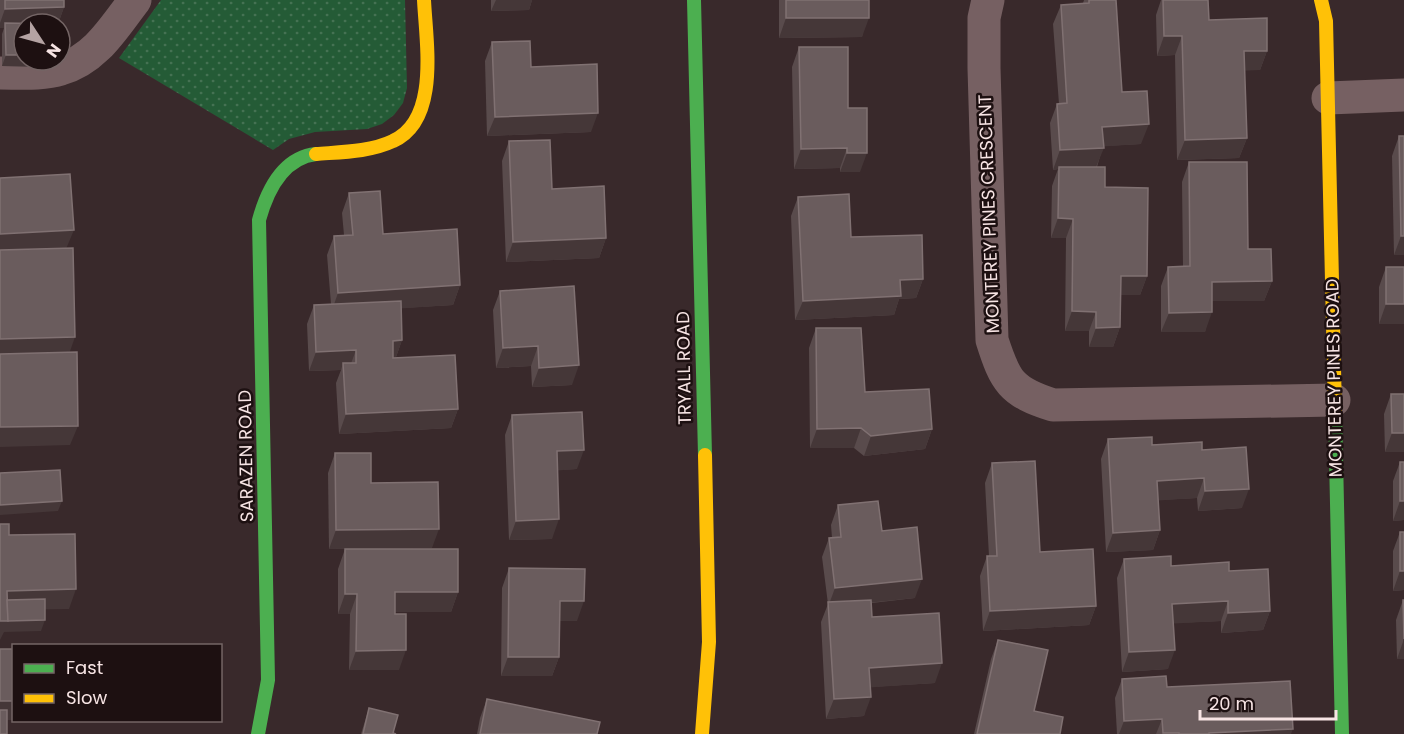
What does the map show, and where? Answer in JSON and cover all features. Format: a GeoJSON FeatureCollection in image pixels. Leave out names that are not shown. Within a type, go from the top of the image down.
{"type":"FeatureCollection","features":[{"type":"Feature","properties":{"kind":"street"},"geometry":{"type":"LineString","coordinates":[[0,73],[43,72],[61,69],[78,62],[108,37],[135,0]]}},
{"type":"Feature","properties":{"kind":"street","name":"SARAZEN ROAD"},"geometry":{"type":"LineString","coordinates":[[258,734],[268,680],[259,220],[266,195],[275,179],[294,162],[306,155],[385,146],[400,139],[412,128],[421,113],[426,97],[424,0]]}},
{"type":"Feature","properties":{"kind":"street","name":"TRYALL ROAD"},"geometry":{"type":"LineString","coordinates":[[694,0],[709,642],[702,734]]}},
{"type":"Feature","properties":{"kind":"street","name":"MONTEREY PINES CRESCENT"},"geometry":{"type":"LineString","coordinates":[[988,0],[984,18],[984,68],[992,340],[1001,370],[1015,388],[1031,398],[1053,405],[1334,400]]}},
{"type":"Feature","properties":{"kind":"street"},"geometry":{"type":"LineString","coordinates":[[1321,0],[1326,21],[1328,98],[1404,95]]}},
{"type":"Feature","properties":{"kind":"street","name":"MONTEREY PINES ROAD"},"geometry":{"type":"LineString","coordinates":[[1328,98],[1342,734]]}},
{"type":"Feature","properties":{"kind":"green space"},"geometry":{"type":"Polygon","coordinates":[[[161,0],[405,0],[407,88],[403,103],[394,115],[382,124],[367,129],[315,132],[289,139],[273,150],[119,58],[161,0]]]}},
{"type":"Feature","properties":{"kind":"building"},"geometry":{"type":"Polygon","coordinates":[[[5,0],[64,0],[64,7],[5,9],[5,0]]]}},
{"type":"Feature","properties":{"kind":"building"},"geometry":{"type":"Polygon","coordinates":[[[786,0],[869,0],[869,18],[786,18],[786,0]]]}},
{"type":"Feature","properties":{"kind":"building"},"geometry":{"type":"Polygon","coordinates":[[[1089,0],[1116,0],[1122,92],[1147,91],[1149,124],[1102,127],[1104,148],[1060,150],[1057,104],[1067,103],[1061,5],[1089,3],[1089,0]]]}},
{"type":"Feature","properties":{"kind":"building"},"geometry":{"type":"Polygon","coordinates":[[[1163,0],[1208,0],[1209,20],[1267,18],[1267,51],[1244,51],[1247,138],[1185,140],[1182,36],[1164,36],[1163,0]]]}},
{"type":"Feature","properties":{"kind":"building"},"geometry":{"type":"Polygon","coordinates":[[[5,23],[12,23],[12,55],[6,55],[5,23]]]}},
{"type":"Feature","properties":{"kind":"building"},"geometry":{"type":"Polygon","coordinates":[[[530,41],[531,67],[597,64],[598,113],[495,117],[492,42],[530,41]]]}},
{"type":"Feature","properties":{"kind":"building"},"geometry":{"type":"Polygon","coordinates":[[[799,47],[848,47],[848,108],[867,108],[867,153],[847,153],[847,148],[801,149],[799,47]]]}},
{"type":"Feature","properties":{"kind":"building"},"geometry":{"type":"Polygon","coordinates":[[[1399,136],[1404,136],[1404,236],[1401,236],[1399,136]]]}},
{"type":"Feature","properties":{"kind":"building"},"geometry":{"type":"Polygon","coordinates":[[[550,140],[552,189],[604,186],[606,238],[513,242],[509,141],[550,140]]]}},
{"type":"Feature","properties":{"kind":"building"},"geometry":{"type":"Polygon","coordinates":[[[1189,162],[1247,162],[1248,249],[1271,249],[1272,281],[1212,282],[1212,312],[1169,313],[1168,267],[1190,266],[1189,162]]]}},
{"type":"Feature","properties":{"kind":"building"},"geometry":{"type":"Polygon","coordinates":[[[1059,167],[1105,167],[1105,187],[1148,188],[1147,276],[1121,276],[1120,327],[1096,328],[1096,312],[1072,311],[1073,219],[1058,218],[1059,167]]]}},
{"type":"Feature","properties":{"kind":"building"},"geometry":{"type":"Polygon","coordinates":[[[70,174],[74,230],[0,234],[0,178],[70,174]]]}},
{"type":"Feature","properties":{"kind":"building"},"geometry":{"type":"Polygon","coordinates":[[[380,191],[383,234],[457,229],[460,285],[338,293],[334,236],[353,235],[349,193],[380,191]]]}},
{"type":"Feature","properties":{"kind":"building"},"geometry":{"type":"Polygon","coordinates":[[[849,194],[851,237],[922,235],[923,279],[900,280],[901,296],[803,301],[798,197],[849,194]]]}},
{"type":"Feature","properties":{"kind":"building"},"geometry":{"type":"Polygon","coordinates":[[[73,248],[75,337],[0,339],[0,250],[73,248]]]}},
{"type":"Feature","properties":{"kind":"building"},"geometry":{"type":"Polygon","coordinates":[[[1386,267],[1404,267],[1404,304],[1386,304],[1386,267]]]}},
{"type":"Feature","properties":{"kind":"building"},"geometry":{"type":"Polygon","coordinates":[[[574,286],[579,365],[539,368],[538,346],[503,348],[500,291],[574,286]]]}},
{"type":"Feature","properties":{"kind":"building"},"geometry":{"type":"Polygon","coordinates":[[[401,301],[402,340],[393,341],[393,358],[455,355],[458,409],[346,414],[343,363],[356,363],[356,350],[316,352],[314,305],[401,301]]]}},
{"type":"Feature","properties":{"kind":"building"},"geometry":{"type":"Polygon","coordinates":[[[816,328],[861,328],[865,392],[929,389],[932,429],[871,436],[861,428],[817,429],[816,328]]]}},
{"type":"Feature","properties":{"kind":"building"},"geometry":{"type":"Polygon","coordinates":[[[77,352],[78,426],[0,427],[0,354],[77,352]]]}},
{"type":"Feature","properties":{"kind":"building"},"geometry":{"type":"Polygon","coordinates":[[[1391,394],[1404,394],[1404,433],[1392,433],[1391,394]]]}},
{"type":"Feature","properties":{"kind":"building"},"geometry":{"type":"Polygon","coordinates":[[[582,412],[584,450],[557,451],[559,519],[516,521],[512,415],[582,412]]]}},
{"type":"Feature","properties":{"kind":"building"},"geometry":{"type":"Polygon","coordinates":[[[1152,437],[1152,445],[1202,442],[1202,450],[1246,447],[1249,489],[1205,491],[1204,478],[1157,481],[1160,530],[1113,533],[1108,439],[1152,437]]]}},
{"type":"Feature","properties":{"kind":"building"},"geometry":{"type":"Polygon","coordinates":[[[335,453],[371,453],[371,483],[438,482],[439,529],[336,530],[335,453]]]}},
{"type":"Feature","properties":{"kind":"building"},"geometry":{"type":"Polygon","coordinates":[[[1035,461],[1040,552],[1093,549],[1096,606],[990,611],[987,556],[997,556],[992,463],[1035,461]]]}},
{"type":"Feature","properties":{"kind":"building"},"geometry":{"type":"Polygon","coordinates":[[[1400,462],[1404,462],[1404,501],[1400,501],[1400,462]]]}},
{"type":"Feature","properties":{"kind":"building"},"geometry":{"type":"Polygon","coordinates":[[[60,470],[62,501],[0,505],[0,473],[60,470]]]}},
{"type":"Feature","properties":{"kind":"building"},"geometry":{"type":"Polygon","coordinates":[[[878,501],[882,531],[917,527],[922,579],[835,588],[829,538],[841,537],[838,505],[878,501]]]}},
{"type":"Feature","properties":{"kind":"building"},"geometry":{"type":"Polygon","coordinates":[[[0,524],[9,524],[9,535],[75,534],[76,589],[7,591],[8,621],[0,621],[0,524]]]}},
{"type":"Feature","properties":{"kind":"building"},"geometry":{"type":"Polygon","coordinates":[[[1400,532],[1404,532],[1404,571],[1400,571],[1400,532]]]}},
{"type":"Feature","properties":{"kind":"building"},"geometry":{"type":"Polygon","coordinates":[[[345,549],[458,549],[458,592],[395,592],[395,614],[406,614],[406,650],[356,651],[357,594],[345,594],[345,549]]]}},
{"type":"Feature","properties":{"kind":"building"},"geometry":{"type":"Polygon","coordinates":[[[1171,556],[1171,566],[1229,562],[1229,571],[1268,569],[1270,611],[1228,613],[1228,601],[1172,604],[1175,650],[1129,652],[1124,559],[1171,556]]]}},
{"type":"Feature","properties":{"kind":"building"},"geometry":{"type":"Polygon","coordinates":[[[509,568],[585,569],[584,601],[560,601],[559,657],[508,657],[509,568]]]}},
{"type":"Feature","properties":{"kind":"building"},"geometry":{"type":"Polygon","coordinates":[[[45,599],[45,620],[8,621],[7,600],[45,599]]]}},
{"type":"Feature","properties":{"kind":"building"},"geometry":{"type":"Polygon","coordinates":[[[871,600],[872,617],[939,613],[942,663],[869,668],[871,697],[834,699],[828,602],[871,600]]]}},
{"type":"Feature","properties":{"kind":"building"},"geometry":{"type":"Polygon","coordinates":[[[998,640],[1048,650],[1034,711],[1063,717],[1060,734],[977,734],[998,640]]]}},
{"type":"Feature","properties":{"kind":"building"},"geometry":{"type":"Polygon","coordinates":[[[0,649],[12,649],[12,701],[0,701],[0,649]]]}},
{"type":"Feature","properties":{"kind":"building"},"geometry":{"type":"Polygon","coordinates":[[[1166,676],[1167,687],[1290,681],[1293,729],[1179,734],[1163,733],[1162,719],[1124,721],[1122,679],[1166,676]]]}},
{"type":"Feature","properties":{"kind":"building"},"geometry":{"type":"Polygon","coordinates":[[[487,699],[600,722],[597,734],[480,734],[487,699]]]}},
{"type":"Feature","properties":{"kind":"building"},"geometry":{"type":"Polygon","coordinates":[[[369,708],[398,715],[393,733],[396,734],[363,734],[369,708]]]}},
{"type":"Feature","properties":{"kind":"building"},"geometry":{"type":"Polygon","coordinates":[[[0,710],[7,710],[7,734],[0,734],[0,710]]]}},
{"type":"Feature","properties":{"kind":"traffic: fast"},"geometry":{"type":"LineString","coordinates":[[694,0],[705,455]]}},
{"type":"Feature","properties":{"kind":"traffic: fast"},"geometry":{"type":"LineString","coordinates":[[258,734],[268,680],[259,220],[266,198],[285,169],[304,157],[316,154]]}},
{"type":"Feature","properties":{"kind":"traffic: fast"},"geometry":{"type":"LineString","coordinates":[[1335,411],[1342,734]]}},
{"type":"Feature","properties":{"kind":"traffic: slow"},"geometry":{"type":"LineString","coordinates":[[316,154],[355,151],[384,145],[408,131],[418,116],[427,78],[424,0]]}},
{"type":"Feature","properties":{"kind":"traffic: slow"},"geometry":{"type":"LineString","coordinates":[[1321,0],[1326,21],[1335,411]]}},
{"type":"Feature","properties":{"kind":"traffic: slow"},"geometry":{"type":"LineString","coordinates":[[702,734],[709,642],[705,455]]}}]}
